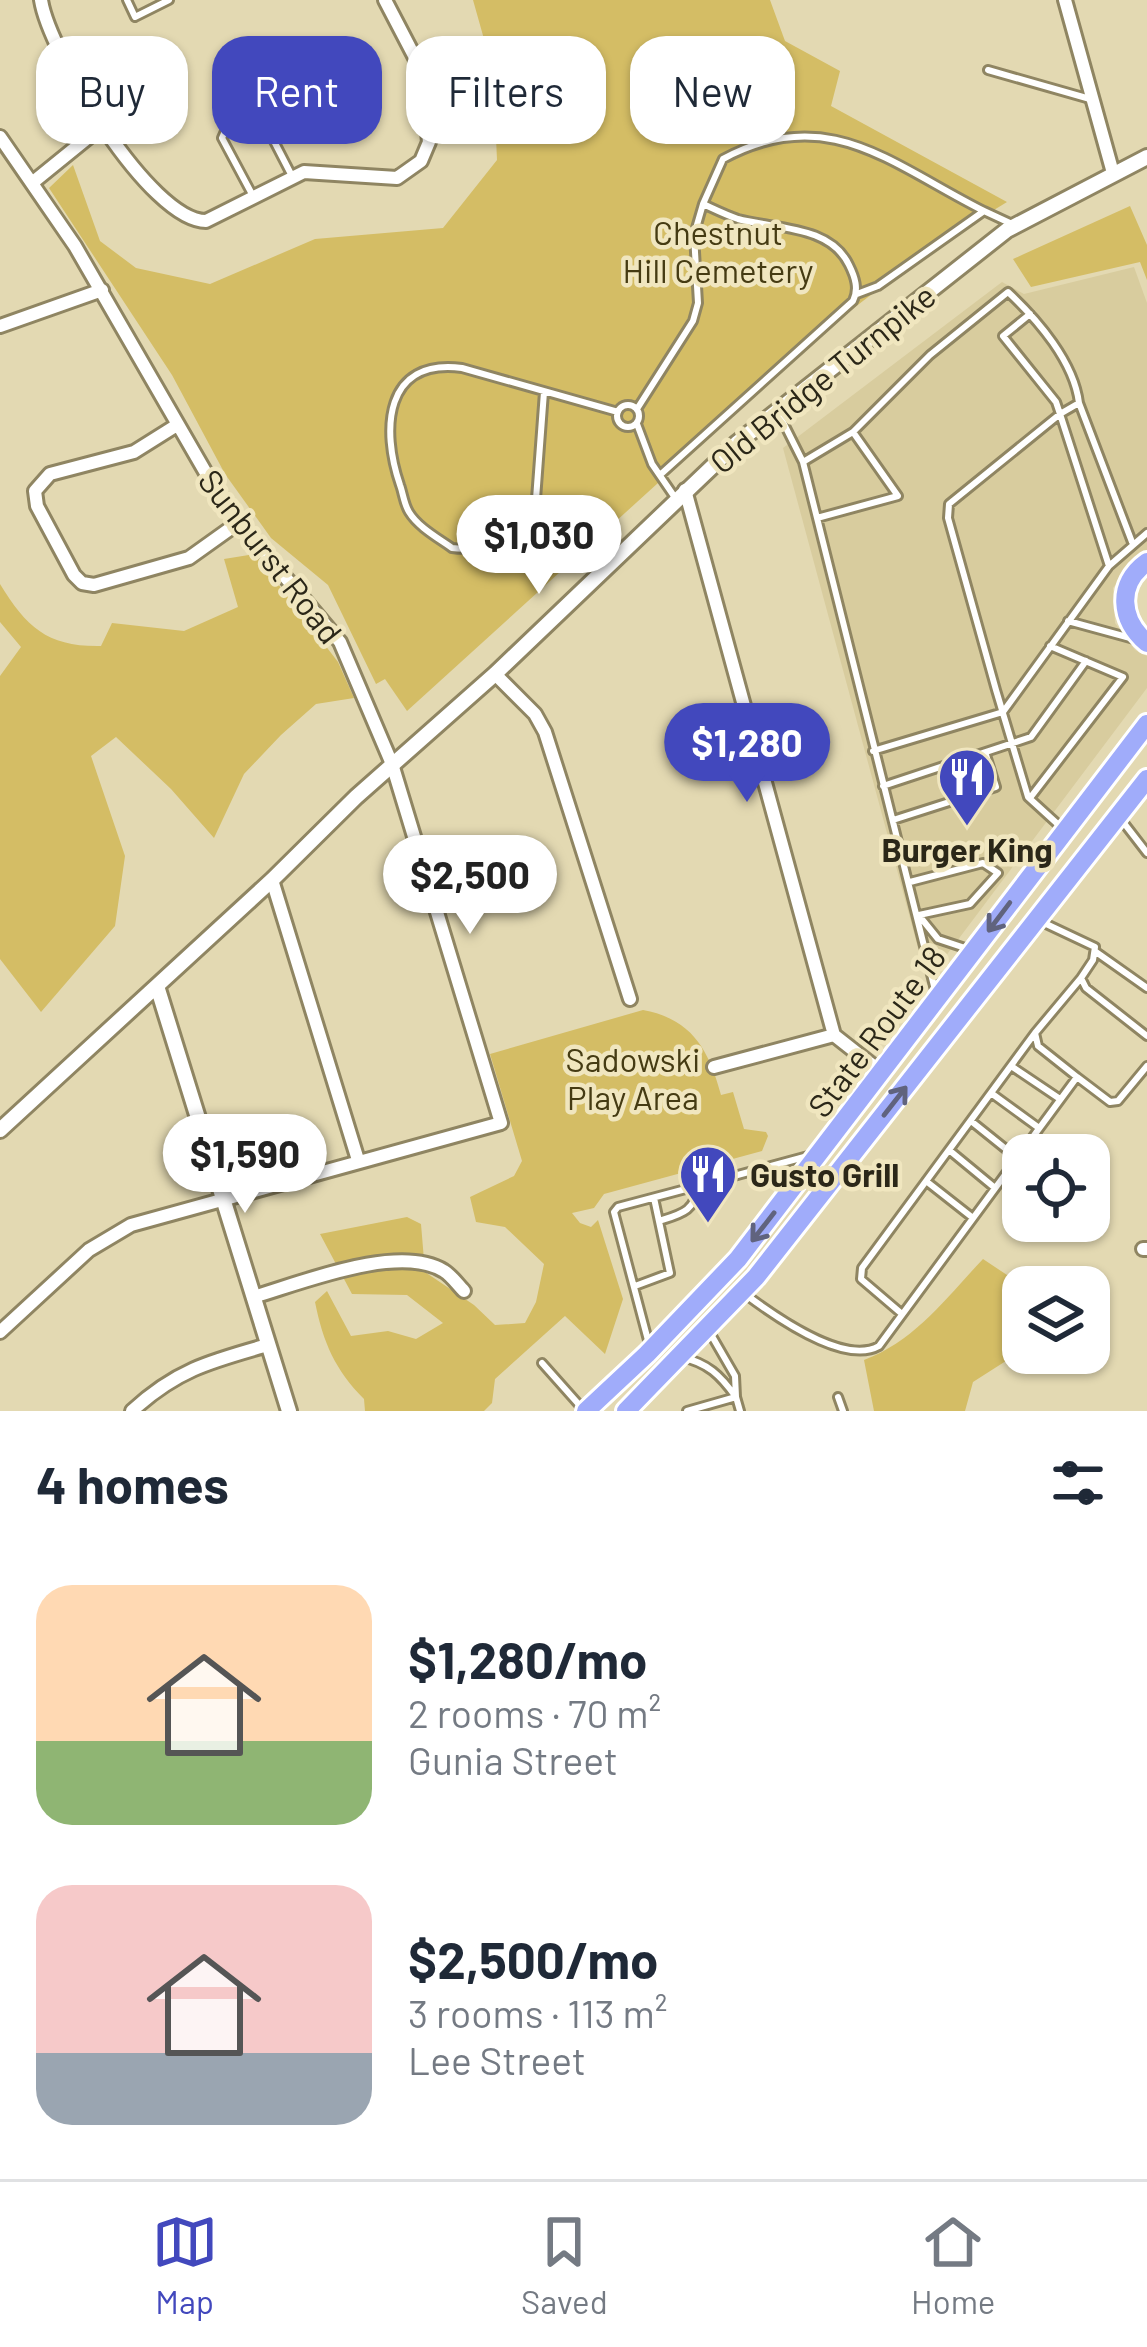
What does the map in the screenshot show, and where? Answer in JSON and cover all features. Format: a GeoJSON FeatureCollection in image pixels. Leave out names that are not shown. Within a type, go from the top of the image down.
{"type":"FeatureCollection","features":[{"type":"Feature","properties":{"kind":"highway"},"geometry":{"type":"LineString","coordinates":[[1145,641],[1132,629],[1124,611],[1126,587],[1147,562]]}},
{"type":"Feature","properties":{"kind":"highway","name":"State Route 18"},"geometry":{"type":"LineString","coordinates":[[585,1411],[738,1259],[1147,724]]}},
{"type":"Feature","properties":{"kind":"highway","name":"State Route 18"},"geometry":{"type":"LineString","coordinates":[[626,1411],[742,1292],[1147,779]]}},
{"type":"Feature","properties":{"kind":"street"},"geometry":{"type":"LineString","coordinates":[[41,0],[58,36]]}},
{"type":"Feature","properties":{"kind":"street"},"geometry":{"type":"LineString","coordinates":[[115,144],[165,204],[196,221],[206,221],[292,176],[319,171],[397,178],[410,171],[429,142],[422,71],[385,0]]}},
{"type":"Feature","properties":{"kind":"street"},"geometry":{"type":"LineString","coordinates":[[1065,0],[1113,173]]}},
{"type":"Feature","properties":{"kind":"street","name":"Sunburst Road"},"geometry":{"type":"LineString","coordinates":[[0,137],[102,290],[238,523],[330,626],[392,764],[501,1123],[358,1160]]}},
{"type":"Feature","properties":{"kind":"street"},"geometry":{"type":"LineString","coordinates":[[32,184],[80,144]]}},
{"type":"Feature","properties":{"kind":"street","name":"Old Bridge Turnpike"},"geometry":{"type":"LineString","coordinates":[[0,1130],[495,674],[680,495],[777,411],[1015,226],[1147,157]]}},
{"type":"Feature","properties":{"kind":"street"},"geometry":{"type":"LineString","coordinates":[[0,326],[102,290]]}},
{"type":"Feature","properties":{"kind":"street"},"geometry":{"type":"LineString","coordinates":[[177,425],[134,452],[50,474],[40,483],[35,491],[37,506],[74,575],[82,583],[94,584],[189,558],[238,523]]}},
{"type":"Feature","properties":{"kind":"street"},"geometry":{"type":"LineString","coordinates":[[680,495],[834,1035],[881,1072]]}},
{"type":"Feature","properties":{"kind":"street"},"geometry":{"type":"LineString","coordinates":[[495,674],[535,714],[545,732],[631,999]]}},
{"type":"Feature","properties":{"kind":"street"},"geometry":{"type":"LineString","coordinates":[[0,1332],[109,1236],[155,1216],[358,1160],[272,880]]}},
{"type":"Feature","properties":{"kind":"street"},"geometry":{"type":"LineString","coordinates":[[157,986],[289,1411]]}},
{"type":"Feature","properties":{"kind":"street"},"geometry":{"type":"LineString","coordinates":[[714,1067],[834,1035]]}},
{"type":"Feature","properties":{"kind":"street"},"geometry":{"type":"LineString","coordinates":[[253,1297],[386,1262],[417,1262],[445,1271],[464,1291]]}},
{"type":"Feature","properties":{"kind":"street"},"geometry":{"type":"LineString","coordinates":[[132,1411],[172,1377],[268,1345]]}},
{"type":"Feature","properties":{"kind":"lane"},"geometry":{"type":"LineString","coordinates":[[127,0],[135,17],[169,0]]}},
{"type":"Feature","properties":{"kind":"lane"},"geometry":{"type":"LineString","coordinates":[[988,70],[1090,100]]}},
{"type":"Feature","properties":{"kind":"lane"},"geometry":{"type":"LineString","coordinates":[[253,196],[222,138],[226,129],[254,113],[261,116],[292,176]]}},
{"type":"Feature","properties":{"kind":"lane"},"geometry":{"type":"LineString","coordinates":[[680,495],[660,476],[645,448],[637,409],[693,321],[698,303],[694,235],[723,159],[761,141],[818,134],[893,163],[1015,226]]}},
{"type":"Feature","properties":{"kind":"lane"},"geometry":{"type":"LineString","coordinates":[[703,203],[736,218],[801,231],[830,243],[845,256],[857,294]]}},
{"type":"Feature","properties":{"kind":"lane"},"geometry":{"type":"LineString","coordinates":[[660,476],[857,294],[878,286],[984,212]]}},
{"type":"Feature","properties":{"kind":"lane"},"geometry":{"type":"LineString","coordinates":[[803,463],[853,431],[930,355],[1008,292],[1030,314],[1076,379],[1079,403],[1132,542]]}},
{"type":"Feature","properties":{"kind":"lane"},"geometry":{"type":"LineString","coordinates":[[1030,314],[1003,336],[1056,402],[1109,566]]}},
{"type":"Feature","properties":{"kind":"lane"},"geometry":{"type":"LineString","coordinates":[[544,392],[531,513],[483,548],[452,548],[409,512],[389,447],[391,406],[405,385],[442,365],[544,392],[617,412]]}},
{"type":"Feature","properties":{"kind":"lane"},"geometry":{"type":"LineString","coordinates":[[1065,831],[1030,798],[948,518],[949,504],[1079,403]]}},
{"type":"Feature","properties":{"kind":"lane"},"geometry":{"type":"LineString","coordinates":[[617,412],[626,405],[637,409]]}},
{"type":"Feature","properties":{"kind":"lane"},"geometry":{"type":"LineString","coordinates":[[777,411],[803,463],[937,998]]}},
{"type":"Feature","properties":{"kind":"lane"},"geometry":{"type":"LineString","coordinates":[[617,412],[621,425],[637,424]]}},
{"type":"Feature","properties":{"kind":"lane"},"geometry":{"type":"LineString","coordinates":[[817,518],[898,496],[853,431]]}},
{"type":"Feature","properties":{"kind":"lane"},"geometry":{"type":"LineString","coordinates":[[873,751],[1003,712],[1109,566],[1147,533]]}},
{"type":"Feature","properties":{"kind":"lane"},"geometry":{"type":"LineString","coordinates":[[1068,621],[1145,641]]}},
{"type":"Feature","properties":{"kind":"lane"},"geometry":{"type":"LineString","coordinates":[[1030,798],[1124,677],[1050,646]]}},
{"type":"Feature","properties":{"kind":"lane"},"geometry":{"type":"LineString","coordinates":[[883,787],[1031,737],[1086,661]]}},
{"type":"Feature","properties":{"kind":"lane"},"geometry":{"type":"LineString","coordinates":[[892,820],[996,788],[986,755]]}},
{"type":"Feature","properties":{"kind":"lane"},"geometry":{"type":"LineString","coordinates":[[1119,816],[1147,853]]}},
{"type":"Feature","properties":{"kind":"lane"},"geometry":{"type":"LineString","coordinates":[[910,882],[983,863],[998,873],[970,904],[919,915]]}},
{"type":"Feature","properties":{"kind":"lane"},"geometry":{"type":"LineString","coordinates":[[919,915],[938,939],[973,951]]}},
{"type":"Feature","properties":{"kind":"lane"},"geometry":{"type":"LineString","coordinates":[[1038,920],[1095,947],[1147,988]]}},
{"type":"Feature","properties":{"kind":"lane"},"geometry":{"type":"LineString","coordinates":[[902,1314],[861,1279],[862,1268],[1082,977],[1096,952]]}},
{"type":"Feature","properties":{"kind":"lane"},"geometry":{"type":"LineString","coordinates":[[1082,977],[1086,988],[1147,1036]]}},
{"type":"Feature","properties":{"kind":"lane"},"geometry":{"type":"LineString","coordinates":[[1036,1033],[1038,1046],[1110,1102],[1118,1101],[1147,1066]]}},
{"type":"Feature","properties":{"kind":"lane"},"geometry":{"type":"LineString","coordinates":[[1011,1066],[1060,1100]]}},
{"type":"Feature","properties":{"kind":"lane"},"geometry":{"type":"LineString","coordinates":[[1035,1134],[1077,1077]]}},
{"type":"Feature","properties":{"kind":"lane"},"geometry":{"type":"LineString","coordinates":[[991,1093],[1039,1128]]}},
{"type":"Feature","properties":{"kind":"lane"},"geometry":{"type":"LineString","coordinates":[[971,1120],[1002,1146]]}},
{"type":"Feature","properties":{"kind":"lane"},"geometry":{"type":"LineString","coordinates":[[949,1150],[995,1188]]}},
{"type":"Feature","properties":{"kind":"lane"},"geometry":{"type":"LineString","coordinates":[[647,1354],[649,1333],[614,1212],[823,1152]]}},
{"type":"Feature","properties":{"kind":"lane"},"geometry":{"type":"LineString","coordinates":[[742,1292],[781,1320],[848,1351],[879,1346],[1002,1178]]}},
{"type":"Feature","properties":{"kind":"lane"},"geometry":{"type":"LineString","coordinates":[[926,1180],[973,1218]]}},
{"type":"Feature","properties":{"kind":"lane"},"geometry":{"type":"LineString","coordinates":[[659,1221],[690,1209],[697,1200],[697,1186]]}},
{"type":"Feature","properties":{"kind":"lane"},"geometry":{"type":"LineString","coordinates":[[635,1286],[670,1273],[654,1198]]}},
{"type":"Feature","properties":{"kind":"lane"},"geometry":{"type":"LineString","coordinates":[[707,1328],[735,1376],[740,1411]]}},
{"type":"Feature","properties":{"kind":"lane"},"geometry":{"type":"LineString","coordinates":[[681,1357],[719,1374],[736,1396]]}},
{"type":"Feature","properties":{"kind":"lane"},"geometry":{"type":"LineString","coordinates":[[542,1363],[585,1411]]}},
{"type":"Feature","properties":{"kind":"lane"},"geometry":{"type":"LineString","coordinates":[[687,1411],[736,1396]]}},
{"type":"Feature","properties":{"kind":"lane"},"geometry":{"type":"LineString","coordinates":[[838,1397],[843,1411]]}},
{"type":"Feature","properties":{"kind":"shaded area"},"geometry":{"type":"Polygon","coordinates":[[[1134,267],[1147,303],[1147,552],[1137,557],[1113,588],[1115,623],[1135,650],[1147,656],[1147,688],[927,981],[783,448],[1002,282],[1024,294],[1134,267]]]}},
{"type":"Feature","properties":{"kind":"green space","name":"Chestnut Hill Cemetery"},"geometry":{"type":"Polygon","coordinates":[[[473,0],[770,0],[783,36],[630,36],[630,144],[795,144],[795,46],[840,71],[831,106],[1007,202],[932,248],[833,324],[407,711],[385,679],[376,684],[328,585],[271,538],[225,474],[172,375],[49,188],[73,165],[100,241],[136,268],[210,284],[315,239],[443,228],[497,160],[496,144],[606,144],[606,36],[483,36],[473,0]]]}},
{"type":"Feature","properties":{"kind":"green space"},"geometry":{"type":"Polygon","coordinates":[[[1130,206],[1147,245],[1147,280],[1140,262],[1031,287],[1013,259],[1130,206]]]}},
{"type":"Feature","properties":{"kind":"green space"},"geometry":{"type":"Polygon","coordinates":[[[255,554],[338,662],[354,698],[316,704],[281,735],[244,774],[214,838],[116,737],[91,756],[125,856],[115,926],[41,1012],[0,959],[0,676],[21,647],[0,622],[0,584],[41,632],[67,643],[101,646],[112,623],[184,631],[238,607],[224,559],[255,554]]]}},
{"type":"Feature","properties":{"kind":"green space","name":"Sadowski Play Area"},"geometry":{"type":"Polygon","coordinates":[[[643,1010],[674,1021],[696,1039],[721,1095],[733,1092],[744,1129],[766,1132],[762,1151],[604,1194],[594,1208],[572,1213],[591,1227],[598,1220],[623,1299],[605,1354],[565,1316],[495,1379],[492,1403],[484,1411],[365,1411],[364,1399],[332,1355],[315,1302],[327,1291],[351,1336],[388,1331],[416,1339],[443,1323],[407,1295],[352,1294],[320,1234],[407,1217],[421,1224],[425,1272],[495,1325],[525,1323],[536,1302],[544,1264],[505,1227],[476,1222],[470,1197],[514,1176],[522,1161],[490,1054],[643,1010]]]}},
{"type":"Feature","properties":{"kind":"green space"},"geometry":{"type":"Polygon","coordinates":[[[983,1259],[1002,1272],[1002,1363],[973,1382],[965,1411],[874,1411],[864,1360],[899,1342],[983,1259]]]}},
{"type":"Feature","properties":{"kind":"place","name":"Burger King"},"geometry":{"type":"Point","coordinates":[967,828]}},
{"type":"Feature","properties":{"kind":"place","name":"Gusto Grill"},"geometry":{"type":"Point","coordinates":[708,1225]}}]}
